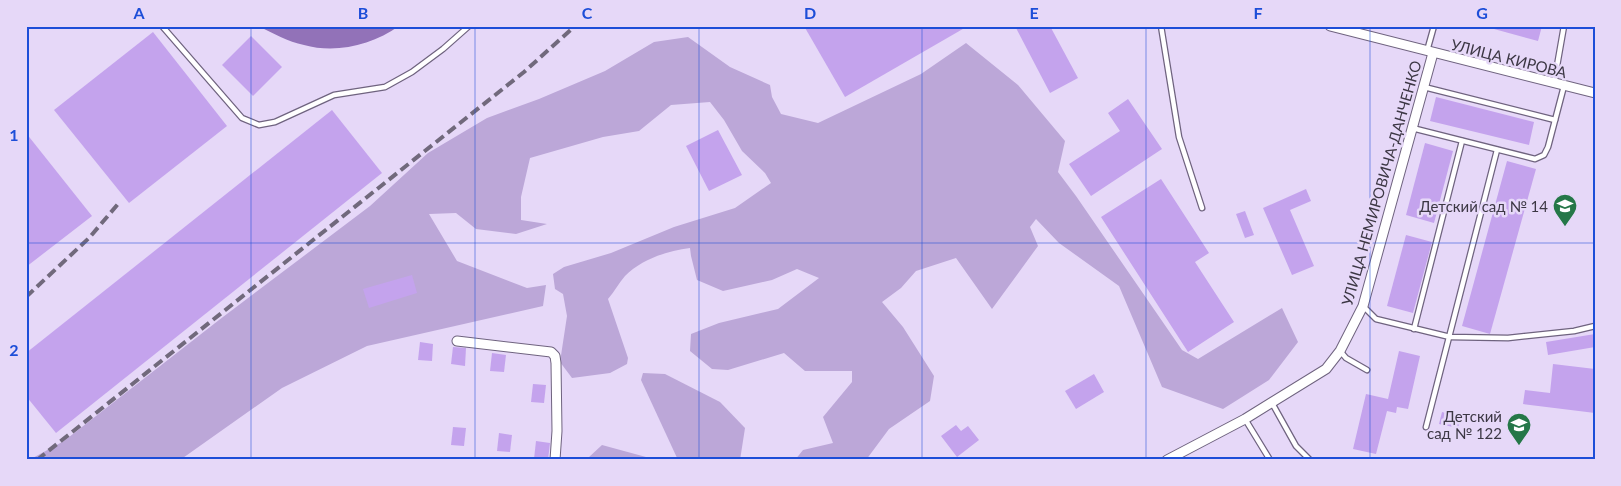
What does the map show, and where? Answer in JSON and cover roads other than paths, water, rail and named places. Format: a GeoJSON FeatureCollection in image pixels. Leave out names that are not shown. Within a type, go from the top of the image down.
{"type":"FeatureCollection","features":[{"type":"Feature","properties":{"kind":"street","name":"УЛИЦА КИРОВА"},"geometry":{"type":"LineString","coordinates":[[1330,26],[1595,93]]}},
{"type":"Feature","properties":{"kind":"street","name":"УЛИЦА НЕМИРОВИЧА-ДАНЧЕНКО"},"geometry":{"type":"LineString","coordinates":[[1167,460],[1245,420],[1326,369],[1340,351],[1363,306],[1424,87],[1430,52]]}},
{"type":"Feature","properties":{"kind":"street"},"geometry":{"type":"LineString","coordinates":[[457,341],[551,352],[555,356],[557,431],[555,460]]}},
{"type":"Feature","properties":{"kind":"lane"},"geometry":{"type":"LineString","coordinates":[[162,26],[242,118],[259,125],[275,122],[334,95],[385,87],[412,72],[443,49],[469,26]]}},
{"type":"Feature","properties":{"kind":"lane"},"geometry":{"type":"LineString","coordinates":[[1161,26],[1179,137],[1202,208]]}},
{"type":"Feature","properties":{"kind":"lane"},"geometry":{"type":"LineString","coordinates":[[1430,52],[1434,26]]}},
{"type":"Feature","properties":{"kind":"lane"},"geometry":{"type":"LineString","coordinates":[[1554,83],[1564,26]]}},
{"type":"Feature","properties":{"kind":"lane"},"geometry":{"type":"LineString","coordinates":[[1412,128],[1535,159],[1544,155],[1548,148],[1564,86]]}},
{"type":"Feature","properties":{"kind":"lane"},"geometry":{"type":"LineString","coordinates":[[1424,87],[1555,120]]}},
{"type":"Feature","properties":{"kind":"lane"},"geometry":{"type":"LineString","coordinates":[[1414,329],[1462,141]]}},
{"type":"Feature","properties":{"kind":"lane"},"geometry":{"type":"LineString","coordinates":[[1426,427],[1497,150]]}},
{"type":"Feature","properties":{"kind":"lane"},"geometry":{"type":"LineString","coordinates":[[1363,306],[1376,318],[1450,337],[1508,338],[1574,331],[1595,326]]}},
{"type":"Feature","properties":{"kind":"lane"},"geometry":{"type":"LineString","coordinates":[[1340,351],[1359,367],[1368,370]]}},
{"type":"Feature","properties":{"kind":"lane"},"geometry":{"type":"LineString","coordinates":[[1272,403],[1296,446],[1310,460]]}},
{"type":"Feature","properties":{"kind":"lane"},"geometry":{"type":"LineString","coordinates":[[1245,420],[1270,460]]}},
{"type":"Feature","properties":{"kind":"railway"},"geometry":{"type":"LineString","coordinates":[[37,460],[524,72],[575,26]]}},
{"type":"Feature","properties":{"kind":"railway"},"geometry":{"type":"LineString","coordinates":[[26,297],[89,238],[118,204]]}},
{"type":"Feature","properties":{"kind":"place","name":"Детский сад № 14"},"geometry":{"type":"Point","coordinates":[1565,227]}},
{"type":"Feature","properties":{"kind":"place","name":"Детский сад № 122"},"geometry":{"type":"Point","coordinates":[1519,446]}}]}
